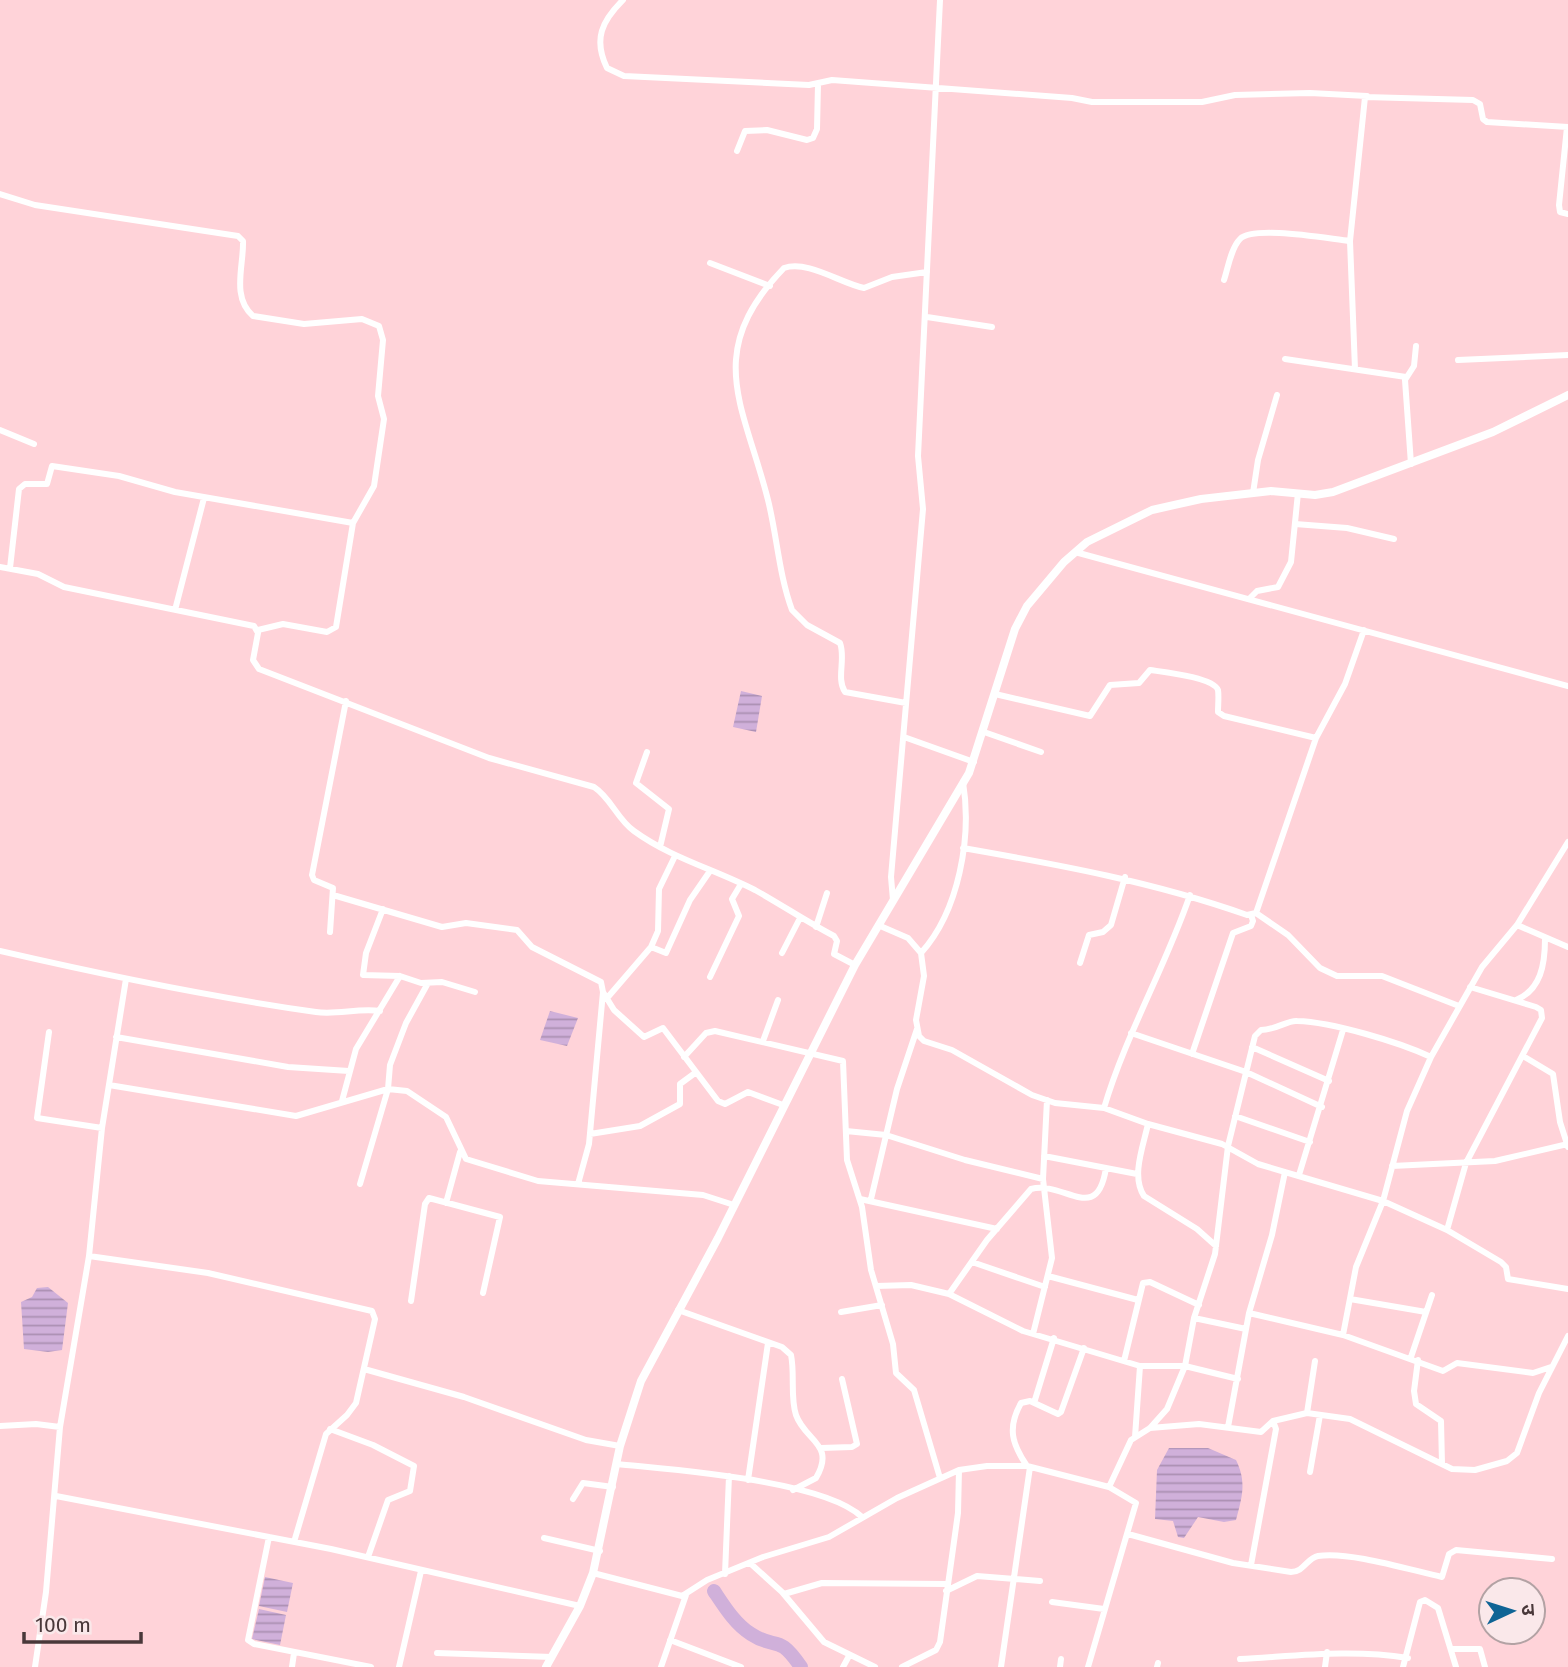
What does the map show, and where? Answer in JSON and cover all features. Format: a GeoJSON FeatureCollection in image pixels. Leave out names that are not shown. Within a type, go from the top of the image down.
{"type":"FeatureCollection","features":[{"type":"Feature","properties":{"kind":"street"},"geometry":{"type":"LineString","coordinates":[[623,0],[607,17],[600,34],[603,59],[615,75],[818,84],[832,80],[1072,98],[1092,102],[1202,103],[1235,95],[1310,93],[1473,100],[1480,104],[1483,119],[1487,122],[1567,127],[1559,205],[1560,212],[1568,214]]}},
{"type":"Feature","properties":{"kind":"street"},"geometry":{"type":"LineString","coordinates":[[893,900],[891,877],[923,509],[918,456],[927,317],[940,0]]}},
{"type":"Feature","properties":{"kind":"street"},"geometry":{"type":"LineString","coordinates":[[737,151],[745,131],[767,130],[807,140],[813,138],[817,129],[818,84]]}},
{"type":"Feature","properties":{"kind":"street"},"geometry":{"type":"LineString","coordinates":[[1355,369],[1350,242],[1363,102],[1367,96]]}},
{"type":"Feature","properties":{"kind":"street"},"geometry":{"type":"LineString","coordinates":[[0,194],[35,205],[238,236],[243,241],[240,285],[244,302],[253,316],[304,324],[362,319],[379,326],[383,340],[378,396],[384,419],[374,486],[353,523],[341,604],[334,630],[327,632],[283,624],[258,630]]}},
{"type":"Feature","properties":{"kind":"street"},"geometry":{"type":"LineString","coordinates":[[1224,281],[1235,246],[1247,235],[1271,233],[1350,242]]}},
{"type":"Feature","properties":{"kind":"street"},"geometry":{"type":"LineString","coordinates":[[710,263],[770,286]]}},
{"type":"Feature","properties":{"kind":"street"},"geometry":{"type":"LineString","coordinates":[[906,703],[842,689],[843,656],[840,643],[798,618],[789,601],[776,533],[755,450],[737,400],[735,377],[740,335],[770,286],[788,266],[814,271],[864,288],[903,274],[927,272]]}},
{"type":"Feature","properties":{"kind":"street"},"geometry":{"type":"LineString","coordinates":[[927,317],[992,327]]}},
{"type":"Feature","properties":{"kind":"street"},"geometry":{"type":"LineString","coordinates":[[1411,464],[1406,377],[1414,366],[1416,346]]}},
{"type":"Feature","properties":{"kind":"street"},"geometry":{"type":"LineString","coordinates":[[1458,360],[1568,355]]}},
{"type":"Feature","properties":{"kind":"street"},"geometry":{"type":"LineString","coordinates":[[1285,359],[1406,377]]}},
{"type":"Feature","properties":{"kind":"street"},"geometry":{"type":"LineString","coordinates":[[1253,493],[1258,460],[1277,395]]}},
{"type":"Feature","properties":{"kind":"street"},"geometry":{"type":"LineString","coordinates":[[546,1667],[580,1606],[593,1573],[600,1551],[620,1446],[641,1381],[734,1205],[855,965],[974,762],[1015,629],[1027,606],[1087,542],[1169,505],[1253,493],[1333,492],[1493,432],[1568,395]]}},
{"type":"Feature","properties":{"kind":"street"},"geometry":{"type":"LineString","coordinates":[[0,430],[34,444]]}},
{"type":"Feature","properties":{"kind":"street"},"geometry":{"type":"LineString","coordinates":[[10,568],[19,489],[25,484],[47,484],[52,466],[119,476],[204,498],[353,523]]}},
{"type":"Feature","properties":{"kind":"street"},"geometry":{"type":"LineString","coordinates":[[1250,598],[1257,591],[1273,590],[1282,584],[1291,562],[1298,493]]}},
{"type":"Feature","properties":{"kind":"street"},"geometry":{"type":"LineString","coordinates":[[175,610],[204,498]]}},
{"type":"Feature","properties":{"kind":"street"},"geometry":{"type":"LineString","coordinates":[[1295,524],[1348,528],[1394,539]]}},
{"type":"Feature","properties":{"kind":"street"},"geometry":{"type":"LineString","coordinates":[[1075,552],[1568,686]]}},
{"type":"Feature","properties":{"kind":"street"},"geometry":{"type":"LineString","coordinates":[[0,567],[37,574],[64,587],[254,626],[258,630]]}},
{"type":"Feature","properties":{"kind":"street"},"geometry":{"type":"LineString","coordinates":[[1192,1054],[1233,933],[1253,924],[1253,914],[1316,738],[1345,684],[1364,629]]}},
{"type":"Feature","properties":{"kind":"street"},"geometry":{"type":"LineString","coordinates":[[258,630],[253,660],[259,669],[489,758],[594,787],[604,796],[618,817],[660,847],[741,884],[836,937],[834,954],[855,965]]}},
{"type":"Feature","properties":{"kind":"street"},"geometry":{"type":"LineString","coordinates":[[995,694],[1090,716],[1110,685],[1139,683],[1150,670],[1193,677],[1214,685],[1218,691],[1218,712],[1224,716],[1316,738]]}},
{"type":"Feature","properties":{"kind":"street"},"geometry":{"type":"LineString","coordinates":[[330,932],[333,886],[314,880],[312,875],[346,701]]}},
{"type":"Feature","properties":{"kind":"street"},"geometry":{"type":"LineString","coordinates":[[984,732],[1041,751]]}},
{"type":"Feature","properties":{"kind":"street"},"geometry":{"type":"LineString","coordinates":[[904,737],[974,762]]}},
{"type":"Feature","properties":{"kind":"street"},"geometry":{"type":"LineString","coordinates":[[647,752],[636,783],[669,809],[660,847]]}},
{"type":"Feature","properties":{"kind":"street"},"geometry":{"type":"LineString","coordinates":[[921,953],[939,929],[959,873],[965,811],[963,782]]}},
{"type":"Feature","properties":{"kind":"street"},"geometry":{"type":"LineString","coordinates":[[1343,1335],[1356,1267],[1383,1201],[1407,1111],[1430,1057],[1470,987],[1517,925],[1568,842]]}},
{"type":"Feature","properties":{"kind":"street"},"geometry":{"type":"LineString","coordinates":[[962,848],[1125,877],[1253,914],[1288,936],[1320,968],[1337,976],[1346,979],[1382,976],[1459,1006]]}},
{"type":"Feature","properties":{"kind":"street"},"geometry":{"type":"LineString","coordinates":[[578,1184],[590,1134],[606,995],[650,947],[660,923],[659,889],[675,856]]}},
{"type":"Feature","properties":{"kind":"street"},"geometry":{"type":"LineString","coordinates":[[650,947],[663,953],[668,950],[691,900],[710,871]]}},
{"type":"Feature","properties":{"kind":"street"},"geometry":{"type":"LineString","coordinates":[[1080,962],[1089,934],[1102,932],[1111,925],[1125,877]]}},
{"type":"Feature","properties":{"kind":"street"},"geometry":{"type":"LineString","coordinates":[[710,977],[739,916],[732,900],[741,884]]}},
{"type":"Feature","properties":{"kind":"street"},"geometry":{"type":"LineString","coordinates":[[816,927],[827,893]]}},
{"type":"Feature","properties":{"kind":"street"},"geometry":{"type":"LineString","coordinates":[[333,895],[442,927],[466,923],[517,930],[532,947],[598,979],[614,1010],[644,1037],[663,1028],[695,1073],[722,1104],[748,1092],[783,1105]]}},
{"type":"Feature","properties":{"kind":"street"},"geometry":{"type":"LineString","coordinates":[[1104,1108],[1130,1033],[1176,936],[1189,895]]}},
{"type":"Feature","properties":{"kind":"street"},"geometry":{"type":"LineString","coordinates":[[383,909],[361,973],[366,976],[400,976],[428,983],[442,982],[475,992]]}},
{"type":"Feature","properties":{"kind":"street"},"geometry":{"type":"LineString","coordinates":[[782,953],[800,918]]}},
{"type":"Feature","properties":{"kind":"street"},"geometry":{"type":"LineString","coordinates":[[871,1199],[909,1047],[917,1029],[924,976],[921,953],[908,938],[878,925]]}},
{"type":"Feature","properties":{"kind":"street"},"geometry":{"type":"LineString","coordinates":[[1517,925],[1568,947]]}},
{"type":"Feature","properties":{"kind":"street"},"geometry":{"type":"LineString","coordinates":[[1516,1000],[1530,994],[1535,987],[1544,960],[1545,939]]}},
{"type":"Feature","properties":{"kind":"street"},"geometry":{"type":"LineString","coordinates":[[0,951],[126,979],[316,1012],[360,1009],[380,1012]]}},
{"type":"Feature","properties":{"kind":"street"},"geometry":{"type":"LineString","coordinates":[[342,1101],[356,1049],[400,976]]}},
{"type":"Feature","properties":{"kind":"street"},"geometry":{"type":"LineString","coordinates":[[35,1667],[56,1496],[60,1427],[89,1256],[102,1128],[126,979]]}},
{"type":"Feature","properties":{"kind":"street"},"geometry":{"type":"LineString","coordinates":[[360,1184],[388,1089],[387,1077],[398,1041],[428,983]]}},
{"type":"Feature","properties":{"kind":"street"},"geometry":{"type":"LineString","coordinates":[[1447,1230],[1466,1163],[1542,1014],[1536,1007],[1470,987]]}},
{"type":"Feature","properties":{"kind":"street"},"geometry":{"type":"LineString","coordinates":[[763,1041],[778,1000]]}},
{"type":"Feature","properties":{"kind":"street"},"geometry":{"type":"LineString","coordinates":[[1135,1437],[1150,1428],[1167,1409],[1185,1366],[1194,1318],[1216,1246],[1228,1146],[1257,1032],[1276,1030],[1293,1021],[1390,1041],[1430,1057]]}},
{"type":"Feature","properties":{"kind":"street"},"geometry":{"type":"LineString","coordinates":[[917,1029],[924,1041],[952,1050],[1007,1083],[1047,1100],[1104,1108],[1148,1124],[1228,1146],[1258,1164],[1383,1201],[1447,1230],[1504,1264],[1510,1280],[1568,1289]]}},
{"type":"Feature","properties":{"kind":"street"},"geometry":{"type":"LineString","coordinates":[[1299,1175],[1322,1107],[1343,1030]]}},
{"type":"Feature","properties":{"kind":"street"},"geometry":{"type":"LineString","coordinates":[[684,1057],[711,1031],[843,1061],[847,1160],[859,1199],[876,1286],[893,1344],[896,1373],[914,1390],[940,1478]]}},
{"type":"Feature","properties":{"kind":"street"},"geometry":{"type":"LineString","coordinates":[[49,1032],[37,1118],[102,1128]]}},
{"type":"Feature","properties":{"kind":"street"},"geometry":{"type":"LineString","coordinates":[[1130,1033],[1246,1072],[1322,1107]]}},
{"type":"Feature","properties":{"kind":"street"},"geometry":{"type":"LineString","coordinates":[[116,1037],[263,1063],[349,1070]]}},
{"type":"Feature","properties":{"kind":"street"},"geometry":{"type":"LineString","coordinates":[[1252,1047],[1329,1081]]}},
{"type":"Feature","properties":{"kind":"street"},"geometry":{"type":"LineString","coordinates":[[1392,1166],[1495,1161],[1568,1145],[1553,1074],[1522,1056]]}},
{"type":"Feature","properties":{"kind":"street"},"geometry":{"type":"LineString","coordinates":[[590,1134],[646,1124],[680,1104],[680,1084],[695,1073]]}},
{"type":"Feature","properties":{"kind":"street"},"geometry":{"type":"LineString","coordinates":[[109,1085],[296,1116],[388,1089],[407,1091],[446,1117],[460,1152],[466,1159],[527,1178],[703,1195],[734,1205]]}},
{"type":"Feature","properties":{"kind":"street"},"geometry":{"type":"LineString","coordinates":[[1033,1334],[1052,1258],[1043,1179],[1047,1100]]}},
{"type":"Feature","properties":{"kind":"street"},"geometry":{"type":"LineString","coordinates":[[1236,1116],[1310,1142]]}},
{"type":"Feature","properties":{"kind":"street"},"geometry":{"type":"LineString","coordinates":[[1148,1124],[1137,1184],[1144,1196],[1197,1229],[1216,1246]]}},
{"type":"Feature","properties":{"kind":"street"},"geometry":{"type":"LineString","coordinates":[[846,1130],[886,1135],[965,1160],[1043,1179]]}},
{"type":"Feature","properties":{"kind":"street"},"geometry":{"type":"LineString","coordinates":[[446,1203],[460,1152]]}},
{"type":"Feature","properties":{"kind":"street"},"geometry":{"type":"LineString","coordinates":[[1044,1156],[1138,1174]]}},
{"type":"Feature","properties":{"kind":"street"},"geometry":{"type":"LineString","coordinates":[[949,1294],[997,1229],[1031,1189],[1044,1187],[1078,1198],[1094,1196],[1103,1186],[1106,1168]]}},
{"type":"Feature","properties":{"kind":"street"},"geometry":{"type":"LineString","coordinates":[[1228,1427],[1249,1313],[1272,1235],[1286,1172]]}},
{"type":"Feature","properties":{"kind":"street"},"geometry":{"type":"LineString","coordinates":[[411,1301],[425,1204],[429,1198],[500,1217],[483,1293]]}},
{"type":"Feature","properties":{"kind":"street"},"geometry":{"type":"LineString","coordinates":[[859,1199],[871,1199],[997,1229]]}},
{"type":"Feature","properties":{"kind":"street"},"geometry":{"type":"LineString","coordinates":[[89,1256],[231,1277],[368,1309],[375,1319],[353,1409],[330,1429],[294,1542]]}},
{"type":"Feature","properties":{"kind":"street"},"geometry":{"type":"LineString","coordinates":[[972,1262],[1045,1287]]}},
{"type":"Feature","properties":{"kind":"street"},"geometry":{"type":"LineString","coordinates":[[1048,1276],[1138,1300]]}},
{"type":"Feature","properties":{"kind":"street"},"geometry":{"type":"LineString","coordinates":[[1124,1361],[1142,1285],[1146,1282],[1199,1305]]}},
{"type":"Feature","properties":{"kind":"street"},"geometry":{"type":"LineString","coordinates":[[876,1286],[911,1285],[949,1294],[1033,1334],[1055,1338],[1140,1366],[1185,1366],[1238,1379]]}},
{"type":"Feature","properties":{"kind":"street"},"geometry":{"type":"LineString","coordinates":[[1432,1295],[1415,1359],[1414,1398],[1419,1407],[1441,1421],[1443,1464]]}},
{"type":"Feature","properties":{"kind":"street"},"geometry":{"type":"LineString","coordinates":[[1350,1299],[1426,1312]]}},
{"type":"Feature","properties":{"kind":"street"},"geometry":{"type":"LineString","coordinates":[[841,1312],[882,1305]]}},
{"type":"Feature","properties":{"kind":"street"},"geometry":{"type":"LineString","coordinates":[[678,1310],[782,1347],[792,1354],[796,1415],[821,1448],[822,1464],[816,1478],[793,1490]]}},
{"type":"Feature","properties":{"kind":"street"},"geometry":{"type":"LineString","coordinates":[[1249,1313],[1343,1335],[1443,1371],[1457,1363],[1533,1373],[1551,1367]]}},
{"type":"Feature","properties":{"kind":"street"},"geometry":{"type":"LineString","coordinates":[[1194,1318],[1246,1329]]}},
{"type":"Feature","properties":{"kind":"street"},"geometry":{"type":"LineString","coordinates":[[1150,1428],[1199,1424],[1261,1432],[1273,1421],[1307,1413],[1350,1419],[1443,1464],[1461,1471],[1475,1469],[1513,1458],[1551,1367],[1568,1336]]}},
{"type":"Feature","properties":{"kind":"street"},"geometry":{"type":"LineString","coordinates":[[1034,1403],[1055,1338]]}},
{"type":"Feature","properties":{"kind":"street"},"geometry":{"type":"LineString","coordinates":[[748,1480],[768,1343]]}},
{"type":"Feature","properties":{"kind":"street"},"geometry":{"type":"LineString","coordinates":[[1001,1667],[1029,1467],[1014,1444],[1011,1429],[1021,1403],[1034,1403],[1058,1414],[1061,1412],[1084,1348]]}},
{"type":"Feature","properties":{"kind":"street"},"geometry":{"type":"LineString","coordinates":[[1307,1413],[1315,1361]]}},
{"type":"Feature","properties":{"kind":"street"},"geometry":{"type":"LineString","coordinates":[[1109,1487],[1135,1437],[1140,1366]]}},
{"type":"Feature","properties":{"kind":"street"},"geometry":{"type":"LineString","coordinates":[[364,1369],[464,1397],[586,1440],[620,1446]]}},
{"type":"Feature","properties":{"kind":"street"},"geometry":{"type":"LineString","coordinates":[[821,1448],[852,1447],[857,1444],[842,1379]]}},
{"type":"Feature","properties":{"kind":"street"},"geometry":{"type":"LineString","coordinates":[[1310,1472],[1320,1415]]}},
{"type":"Feature","properties":{"kind":"street"},"geometry":{"type":"LineString","coordinates":[[1251,1565],[1276,1429],[1273,1421]]}},
{"type":"Feature","properties":{"kind":"street"},"geometry":{"type":"LineString","coordinates":[[0,1426],[36,1424],[60,1427]]}},
{"type":"Feature","properties":{"kind":"street"},"geometry":{"type":"LineString","coordinates":[[330,1429],[373,1445],[414,1466],[410,1491],[393,1497],[383,1509],[368,1557]]}},
{"type":"Feature","properties":{"kind":"street"},"geometry":{"type":"LineString","coordinates":[[617,1464],[748,1480],[842,1502],[862,1517]]}},
{"type":"Feature","properties":{"kind":"street"},"geometry":{"type":"LineString","coordinates":[[593,1573],[678,1596],[686,1595],[707,1580],[829,1537],[897,1498],[940,1478],[987,1466],[1029,1467],[1109,1487],[1136,1503],[1088,1667]]}},
{"type":"Feature","properties":{"kind":"street"},"geometry":{"type":"LineString","coordinates":[[902,1667],[938,1647],[958,1513],[959,1471]]}},
{"type":"Feature","properties":{"kind":"street"},"geometry":{"type":"LineString","coordinates":[[726,1574],[729,1476]]}},
{"type":"Feature","properties":{"kind":"street"},"geometry":{"type":"LineString","coordinates":[[573,1499],[583,1483],[613,1487]]}},
{"type":"Feature","properties":{"kind":"street"},"geometry":{"type":"LineString","coordinates":[[56,1496],[368,1557],[580,1606]]}},
{"type":"Feature","properties":{"kind":"street"},"geometry":{"type":"LineString","coordinates":[[1128,1534],[1233,1563],[1296,1572],[1317,1557],[1359,1558],[1442,1577],[1449,1554],[1455,1550],[1552,1559]]}},
{"type":"Feature","properties":{"kind":"street"},"geometry":{"type":"LineString","coordinates":[[269,1537],[248,1640],[294,1653],[371,1667]]}},
{"type":"Feature","properties":{"kind":"street"},"geometry":{"type":"LineString","coordinates":[[544,1538],[600,1551]]}},
{"type":"Feature","properties":{"kind":"street"},"geometry":{"type":"LineString","coordinates":[[750,1563],[783,1593],[817,1636],[849,1656],[875,1667]]}},
{"type":"Feature","properties":{"kind":"street"},"geometry":{"type":"LineString","coordinates":[[399,1667],[421,1571]]}},
{"type":"Feature","properties":{"kind":"street"},"geometry":{"type":"LineString","coordinates":[[783,1593],[822,1583],[947,1587],[976,1576],[1040,1581]]}},
{"type":"Feature","properties":{"kind":"street"},"geometry":{"type":"LineString","coordinates":[[661,1667],[686,1595]]}},
{"type":"Feature","properties":{"kind":"street"},"geometry":{"type":"LineString","coordinates":[[1403,1667],[1408,1658],[1422,1600],[1429,1600],[1438,1608],[1456,1667]]}},
{"type":"Feature","properties":{"kind":"street"},"geometry":{"type":"LineString","coordinates":[[1052,1601],[1104,1609]]}},
{"type":"Feature","properties":{"kind":"street"},"geometry":{"type":"LineString","coordinates":[[670,1640],[741,1667]]}},
{"type":"Feature","properties":{"kind":"street"},"geometry":{"type":"LineString","coordinates":[[1451,1649],[1480,1649],[1485,1667]]}},
{"type":"Feature","properties":{"kind":"street"},"geometry":{"type":"LineString","coordinates":[[1240,1659],[1327,1652],[1373,1652],[1408,1658]]}},
{"type":"Feature","properties":{"kind":"street"},"geometry":{"type":"LineString","coordinates":[[1325,1667],[1327,1652]]}},
{"type":"Feature","properties":{"kind":"street"},"geometry":{"type":"LineString","coordinates":[[292,1667],[294,1653]]}},
{"type":"Feature","properties":{"kind":"street"},"geometry":{"type":"LineString","coordinates":[[437,1653],[552,1657]]}},
{"type":"Feature","properties":{"kind":"street"},"geometry":{"type":"LineString","coordinates":[[843,1667],[849,1656]]}},
{"type":"Feature","properties":{"kind":"shaded area"},"geometry":{"type":"Polygon","coordinates":[[[741,691],[762,696],[756,732],[733,727],[741,691]]]}},
{"type":"Feature","properties":{"kind":"shaded area"},"geometry":{"type":"Polygon","coordinates":[[[550,1011],[578,1018],[567,1046],[540,1040],[550,1011]]]}},
{"type":"Feature","properties":{"kind":"shaded area"},"geometry":{"type":"Polygon","coordinates":[[[48,1287],[68,1303],[62,1350],[48,1352],[24,1349],[21,1302],[32,1297],[37,1288],[48,1287]]]}},
{"type":"Feature","properties":{"kind":"shaded area"},"geometry":{"type":"Polygon","coordinates":[[[1169,1448],[1208,1448],[1236,1460],[1242,1490],[1236,1520],[1224,1522],[1198,1517],[1184,1538],[1178,1537],[1173,1521],[1155,1519],[1157,1470],[1169,1448]]]}},
{"type":"Feature","properties":{"kind":"shaded area"},"geometry":{"type":"Polygon","coordinates":[[[265,1577],[293,1583],[287,1612],[259,1606],[265,1577]]]}},
{"type":"Feature","properties":{"kind":"shaded area"},"geometry":{"type":"Polygon","coordinates":[[[259,1609],[286,1615],[280,1645],[252,1639],[259,1609]]]}},
{"type":"Feature","properties":{"kind":"waterway"},"geometry":{"type":"LineString","coordinates":[[714,1591],[745,1630],[787,1649],[801,1667]]}}]}
